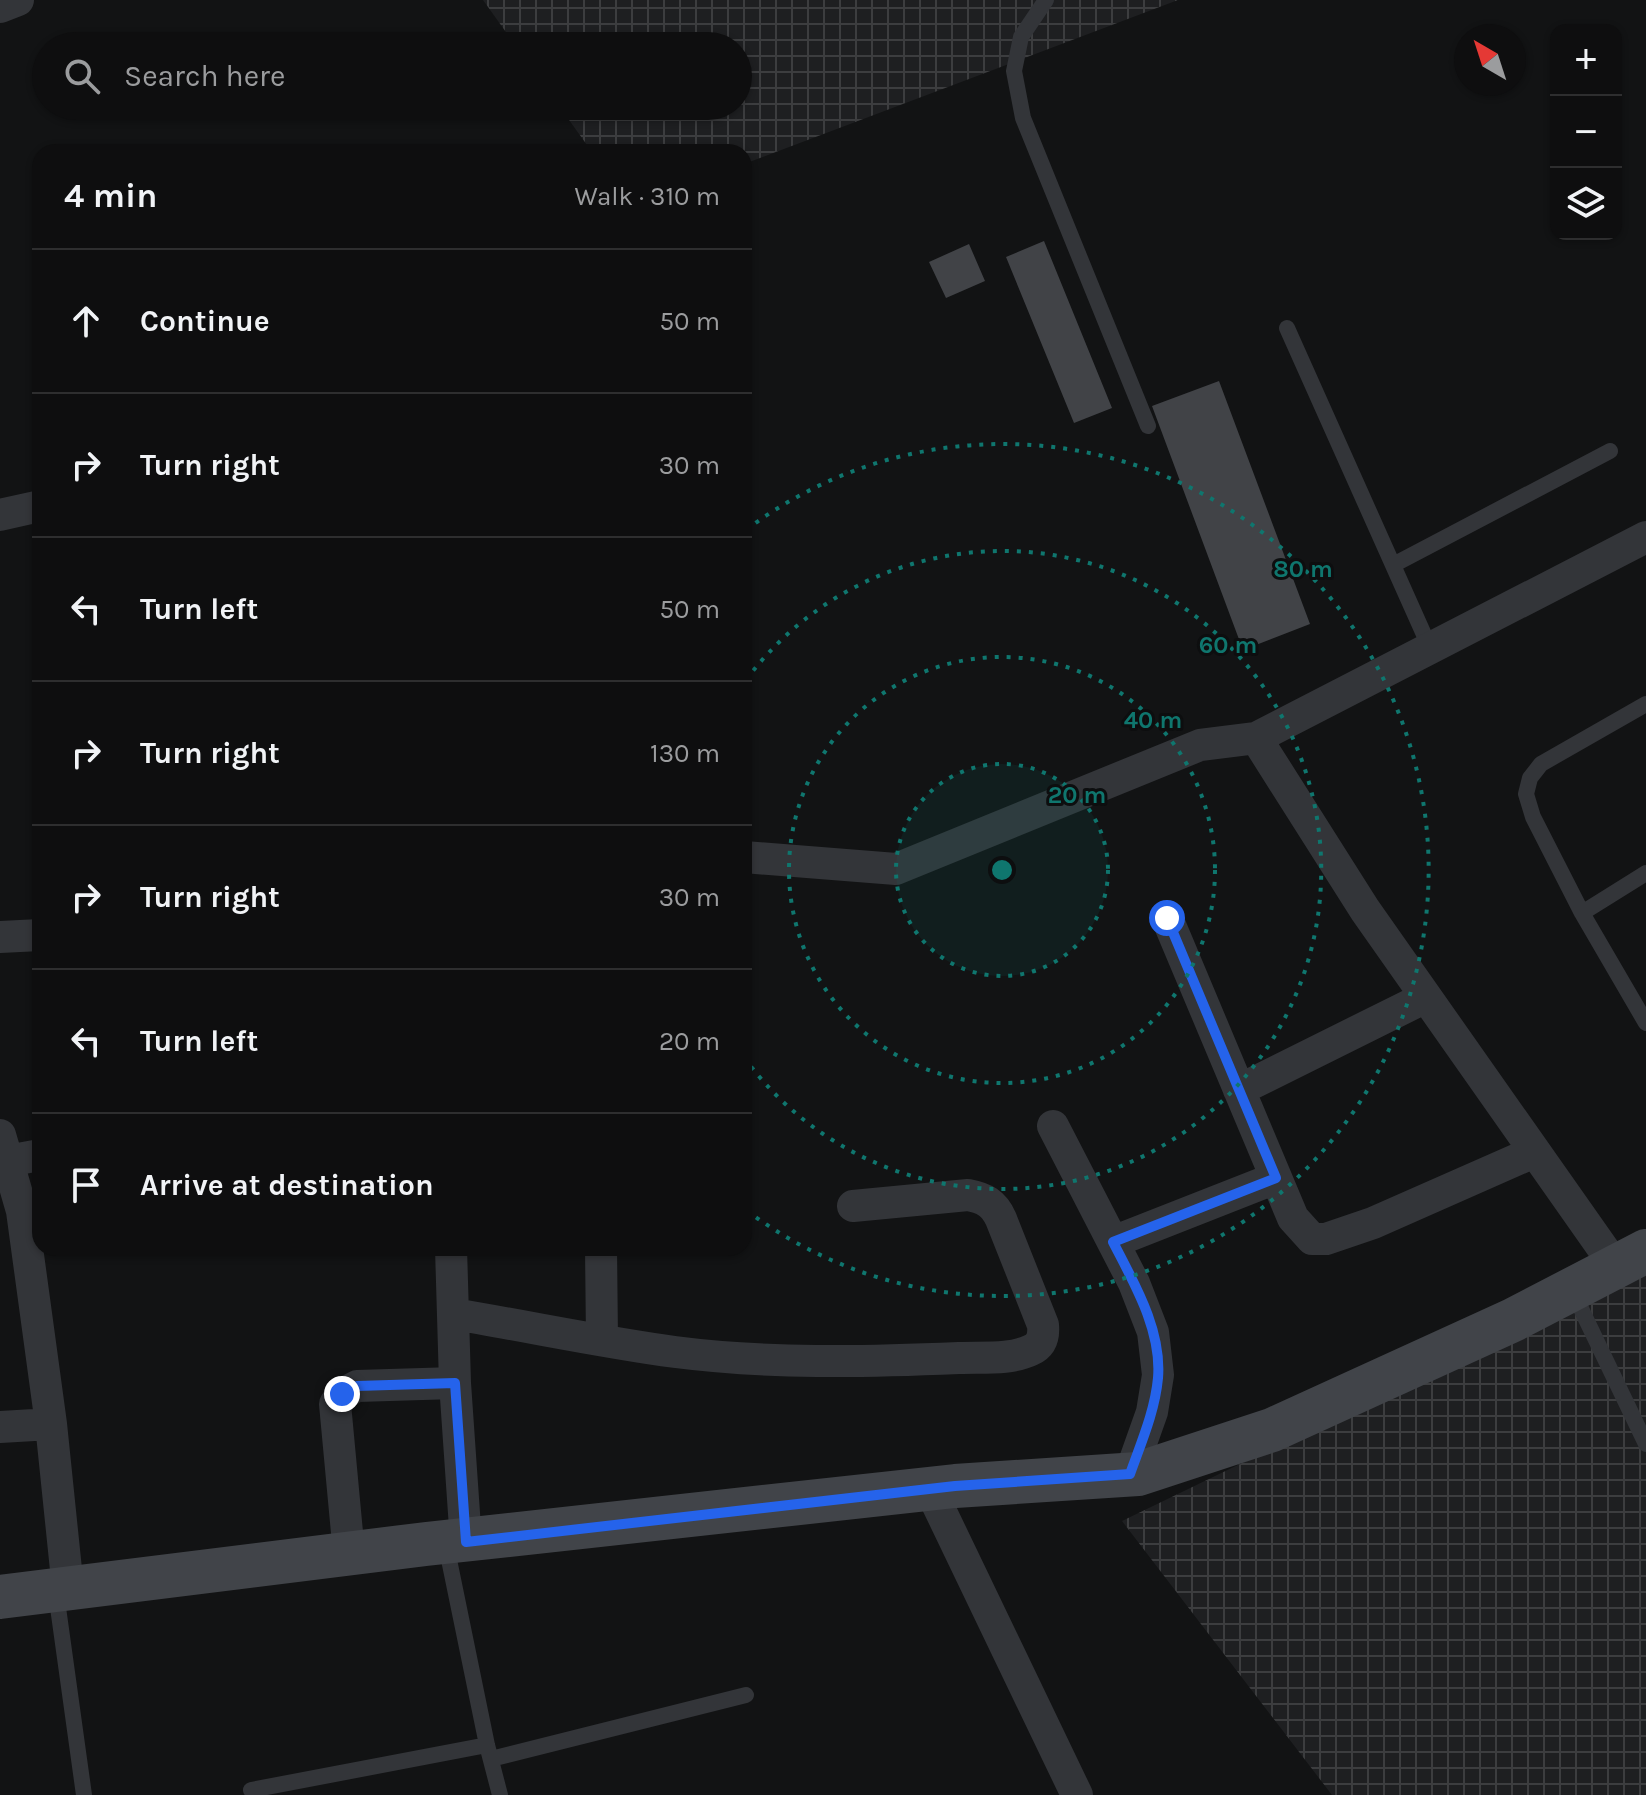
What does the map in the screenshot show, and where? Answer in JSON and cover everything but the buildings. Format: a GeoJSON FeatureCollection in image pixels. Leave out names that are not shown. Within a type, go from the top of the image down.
{"type":"FeatureCollection","features":[{"type":"Feature","properties":{"kind":"street"},"geometry":{"type":"LineString","coordinates":[[0,7],[18,0]]}},
{"type":"Feature","properties":{"kind":"street"},"geometry":{"type":"LineString","coordinates":[[0,515],[32,508]]}},
{"type":"Feature","properties":{"kind":"street"},"geometry":{"type":"LineString","coordinates":[[752,858],[896,869],[1200,745],[1256,738],[1646,537]]}},
{"type":"Feature","properties":{"kind":"street"},"geometry":{"type":"LineString","coordinates":[[0,1597],[349,1554],[930,1489],[1138,1474],[1272,1430],[1513,1320],[1631,1259],[1534,1152],[1365,910],[1256,738]]}},
{"type":"Feature","properties":{"kind":"street"},"geometry":{"type":"LineString","coordinates":[[1167,918],[1293,1218],[1312,1239],[1326,1239],[1373,1223],[1534,1152]]}},
{"type":"Feature","properties":{"kind":"street"},"geometry":{"type":"LineString","coordinates":[[0,937],[32,935]]}},
{"type":"Feature","properties":{"kind":"street"},"geometry":{"type":"LineString","coordinates":[[1239,1090],[1426,997]]}},
{"type":"Feature","properties":{"kind":"street"},"geometry":{"type":"LineString","coordinates":[[1053,1126],[1134,1283],[1153,1332],[1158,1375],[1152,1412],[1130,1474]]}},
{"type":"Feature","properties":{"kind":"street"},"geometry":{"type":"LineString","coordinates":[[32,1153],[4,1148],[11,1212],[51,1424],[62,1590]]}},
{"type":"Feature","properties":{"kind":"street"},"geometry":{"type":"LineString","coordinates":[[1113,1242],[1276,1178]]}},
{"type":"Feature","properties":{"kind":"street"},"geometry":{"type":"LineString","coordinates":[[453,1314],[674,1352],[748,1359],[909,1360],[1013,1355],[1032,1350],[1040,1344],[1044,1335],[1043,1325],[1001,1219],[983,1198],[968,1195],[853,1206]]}},
{"type":"Feature","properties":{"kind":"street"},"geometry":{"type":"LineString","coordinates":[[451,1256],[456,1542]]}},
{"type":"Feature","properties":{"kind":"street"},"geometry":{"type":"LineString","coordinates":[[601,1256],[602,1339]]}},
{"type":"Feature","properties":{"kind":"street"},"geometry":{"type":"LineString","coordinates":[[349,1554],[335,1404],[342,1394],[357,1386],[455,1383]]}},
{"type":"Feature","properties":{"kind":"street"},"geometry":{"type":"LineString","coordinates":[[0,1427],[51,1424]]}},
{"type":"Feature","properties":{"kind":"street"},"geometry":{"type":"LineString","coordinates":[[930,1489],[1077,1795]]}},
{"type":"Feature","properties":{"kind":"lane"},"geometry":{"type":"LineString","coordinates":[[1046,0],[1021,37],[1014,71],[1023,118],[1148,426]]}},
{"type":"Feature","properties":{"kind":"lane"},"geometry":{"type":"LineString","coordinates":[[1287,328],[1430,648]]}},
{"type":"Feature","properties":{"kind":"lane"},"geometry":{"type":"LineString","coordinates":[[1393,565],[1610,451]]}},
{"type":"Feature","properties":{"kind":"lane"},"geometry":{"type":"LineString","coordinates":[[1646,704],[1541,764],[1530,778],[1526,794],[1533,817],[1582,913],[1646,1023]]}},
{"type":"Feature","properties":{"kind":"lane"},"geometry":{"type":"LineString","coordinates":[[1582,913],[1646,873]]}},
{"type":"Feature","properties":{"kind":"lane"},"geometry":{"type":"LineString","coordinates":[[1572,1290],[1646,1444]]}},
{"type":"Feature","properties":{"kind":"lane"},"geometry":{"type":"LineString","coordinates":[[456,1542],[489,1752],[500,1795]]}},
{"type":"Feature","properties":{"kind":"lane"},"geometry":{"type":"LineString","coordinates":[[62,1590],[84,1795]]}},
{"type":"Feature","properties":{"kind":"lane"},"geometry":{"type":"LineString","coordinates":[[251,1790],[489,1752],[746,1695]]}},
{"type":"Feature","properties":{"kind":"shaded area"},"geometry":{"type":"Polygon","coordinates":[[[483,0],[1178,0],[752,161],[752,144],[586,144],[569,120],[752,120],[752,32],[506,32],[483,0]]]}},
{"type":"Feature","properties":{"kind":"shaded area"},"geometry":{"type":"Polygon","coordinates":[[[1646,1268],[1646,1795],[1332,1795],[1122,1521],[1646,1268]]]}},
{"type":"Feature","properties":{"kind":"route"},"geometry":{"type":"LineString","coordinates":[[342,1394],[357,1386],[455,1383],[466,1542],[955,1486],[1130,1474],[1152,1412],[1158,1375],[1153,1332],[1134,1283],[1113,1242],[1276,1178],[1167,918]]}}]}
